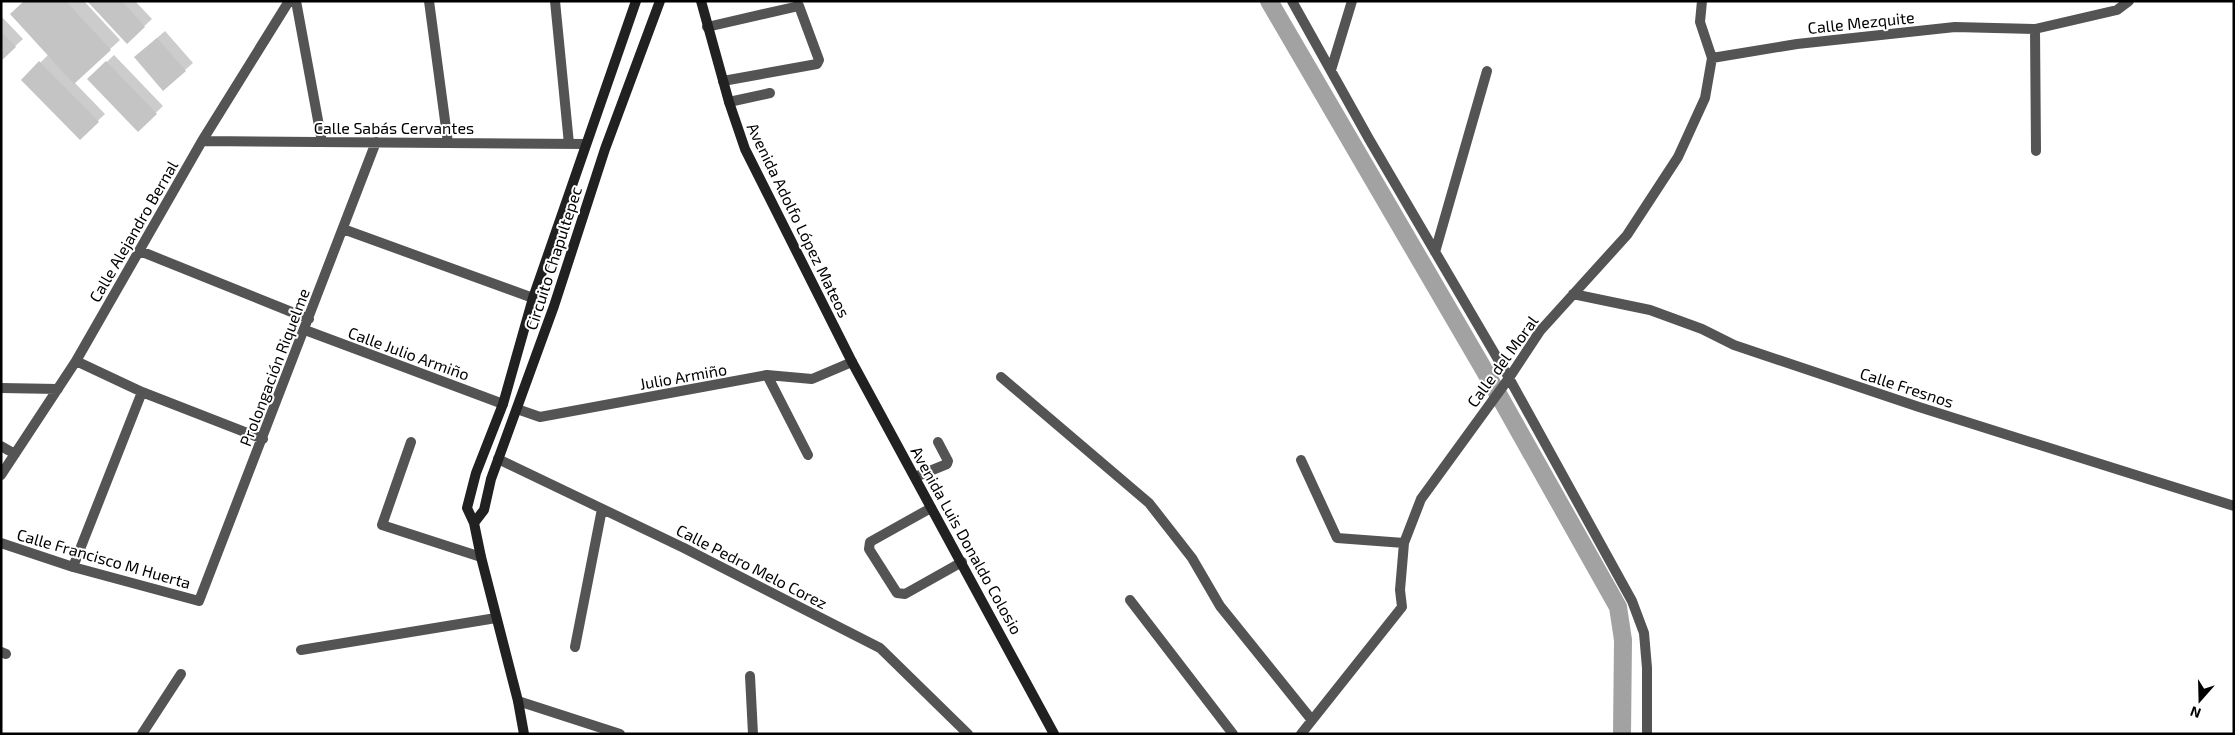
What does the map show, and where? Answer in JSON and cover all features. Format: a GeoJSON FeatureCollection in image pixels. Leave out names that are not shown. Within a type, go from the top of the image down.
{"type":"FeatureCollection","features":[{"type":"Feature","properties":{"kind":"main road","name":"Circuito Chapultepec"},"geometry":{"type":"LineString","coordinates":[[524,734],[518,701],[474,523],[467,508],[472,485],[503,404],[533,298],[636,1]]}},
{"type":"Feature","properties":{"kind":"main road","name":"Circuito Chapultepec"},"geometry":{"type":"LineString","coordinates":[[474,523],[484,510],[488,489],[518,409],[605,149],[660,1]]}},
{"type":"Feature","properties":{"kind":"main road","name":"Avenida Adolfo López Mateos"},"geometry":{"type":"LineString","coordinates":[[701,1],[729,102],[745,149],[852,362]]}},
{"type":"Feature","properties":{"kind":"main road","name":"Avenida Luis Donaldo Colosio"},"geometry":{"type":"LineString","coordinates":[[852,362],[962,562],[1051,731]]}},
{"type":"Feature","properties":{"kind":"street","name":"Calle Alejandro Bernal"},"geometry":{"type":"LineString","coordinates":[[1,475],[76,361],[202,141],[289,1]]}},
{"type":"Feature","properties":{"kind":"street"},"geometry":{"type":"LineString","coordinates":[[296,1],[322,142]]}},
{"type":"Feature","properties":{"kind":"street"},"geometry":{"type":"LineString","coordinates":[[429,1],[448,143]]}},
{"type":"Feature","properties":{"kind":"street"},"geometry":{"type":"LineString","coordinates":[[554,1],[570,144]]}},
{"type":"Feature","properties":{"kind":"street"},"geometry":{"type":"LineString","coordinates":[[1292,1],[1632,600],[1644,633],[1647,668],[1647,734]]}},
{"type":"Feature","properties":{"kind":"street"},"geometry":{"type":"LineString","coordinates":[[1331,70],[1352,1]]}},
{"type":"Feature","properties":{"kind":"street","name":"Calle del Moral"},"geometry":{"type":"LineString","coordinates":[[1303,732],[1311,719],[1402,607],[1400,590],[1404,543],[1421,499],[1507,381],[1540,331],[1627,235],[1678,157],[1705,98],[1712,58],[1700,22],[1702,1]]}},
{"type":"Feature","properties":{"kind":"street","name":"Calle Mezquite"},"geometry":{"type":"LineString","coordinates":[[1712,58],[1797,44],[1956,27],[2035,29],[2117,10],[2129,1]]}},
{"type":"Feature","properties":{"kind":"street"},"geometry":{"type":"LineString","coordinates":[[708,27],[799,6],[819,60],[818,64],[723,81]]}},
{"type":"Feature","properties":{"kind":"street"},"geometry":{"type":"LineString","coordinates":[[2035,29],[2036,151]]}},
{"type":"Feature","properties":{"kind":"street"},"geometry":{"type":"LineString","coordinates":[[1435,252],[1487,71]]}},
{"type":"Feature","properties":{"kind":"street"},"geometry":{"type":"LineString","coordinates":[[729,102],[770,93]]}},
{"type":"Feature","properties":{"kind":"street","name":"Calle Sabás Cervantes"},"geometry":{"type":"LineString","coordinates":[[202,141],[586,144]]}},
{"type":"Feature","properties":{"kind":"street","name":"Prolongación Riquelme"},"geometry":{"type":"LineString","coordinates":[[199,601],[376,142]]}},
{"type":"Feature","properties":{"kind":"street"},"geometry":{"type":"LineString","coordinates":[[343,229],[533,298]]}},
{"type":"Feature","properties":{"kind":"street"},"geometry":{"type":"LineString","coordinates":[[140,251],[309,319]]}},
{"type":"Feature","properties":{"kind":"street","name":"Calle Fresnos"},"geometry":{"type":"LineString","coordinates":[[1573,294],[1650,310],[1752,351],[1919,407],[2234,506]]}},
{"type":"Feature","properties":{"kind":"street","name":"Calle Julio Armiño"},"geometry":{"type":"LineString","coordinates":[[305,330],[503,404]]}},
{"type":"Feature","properties":{"kind":"street"},"geometry":{"type":"LineString","coordinates":[[76,361],[142,392],[263,439]]}},
{"type":"Feature","properties":{"kind":"street","name":"Julio Armiño"},"geometry":{"type":"LineString","coordinates":[[518,409],[540,417],[767,375],[812,380],[852,362]]}},
{"type":"Feature","properties":{"kind":"street"},"geometry":{"type":"LineString","coordinates":[[767,375],[808,455]]}},
{"type":"Feature","properties":{"kind":"street"},"geometry":{"type":"LineString","coordinates":[[1001,377],[1149,503],[1192,558],[1220,606],[1311,719]]}},
{"type":"Feature","properties":{"kind":"street"},"geometry":{"type":"LineString","coordinates":[[1,388],[58,389]]}},
{"type":"Feature","properties":{"kind":"street"},"geometry":{"type":"LineString","coordinates":[[73,567],[142,392]]}},
{"type":"Feature","properties":{"kind":"street"},"geometry":{"type":"LineString","coordinates":[[411,442],[382,526],[481,557]]}},
{"type":"Feature","properties":{"kind":"street"},"geometry":{"type":"LineString","coordinates":[[914,477],[947,464],[948,461],[938,442]]}},
{"type":"Feature","properties":{"kind":"street"},"geometry":{"type":"LineString","coordinates":[[1,446],[15,454]]}},
{"type":"Feature","properties":{"kind":"street","name":"Calle Pedro Melo Corez"},"geometry":{"type":"LineString","coordinates":[[498,460],[684,548],[880,648],[968,734]]}},
{"type":"Feature","properties":{"kind":"street"},"geometry":{"type":"LineString","coordinates":[[1300,460],[1337,538],[1404,543]]}},
{"type":"Feature","properties":{"kind":"street"},"geometry":{"type":"LineString","coordinates":[[931,508],[870,542],[869,549],[897,593],[900,594],[905,594],[962,562]]}},
{"type":"Feature","properties":{"kind":"street"},"geometry":{"type":"LineString","coordinates":[[574,647],[602,509]]}},
{"type":"Feature","properties":{"kind":"street","name":"Calle Francisco M Huerta"},"geometry":{"type":"LineString","coordinates":[[1,543],[73,567],[199,601]]}},
{"type":"Feature","properties":{"kind":"street"},"geometry":{"type":"LineString","coordinates":[[1130,600],[1233,734]]}},
{"type":"Feature","properties":{"kind":"street"},"geometry":{"type":"LineString","coordinates":[[301,650],[496,618]]}},
{"type":"Feature","properties":{"kind":"street"},"geometry":{"type":"LineString","coordinates":[[142,734],[181,674]]}},
{"type":"Feature","properties":{"kind":"street"},"geometry":{"type":"LineString","coordinates":[[750,676],[753,734]]}},
{"type":"Feature","properties":{"kind":"street"},"geometry":{"type":"LineString","coordinates":[[518,701],[620,734]]}},
{"type":"Feature","properties":{"kind":"building"},"geometry":{"type":"Polygon","coordinates":[[[24,1],[66,1],[111,50],[74,84],[10,14],[24,1]]]}},
{"type":"Feature","properties":{"kind":"building"},"geometry":{"type":"Polygon","coordinates":[[[87,1],[122,1],[145,27],[127,44],[87,1]]]}},
{"type":"Feature","properties":{"kind":"building"},"geometry":{"type":"Polygon","coordinates":[[[1,31],[16,47],[1,61],[1,31]]]}},
{"type":"Feature","properties":{"kind":"building"},"geometry":{"type":"Polygon","coordinates":[[[157,38],[186,71],[163,91],[134,57],[157,38]]]}},
{"type":"Feature","properties":{"kind":"building"},"geometry":{"type":"Polygon","coordinates":[[[39,61],[99,122],[80,140],[21,80],[39,61]]]}},
{"type":"Feature","properties":{"kind":"building"},"geometry":{"type":"Polygon","coordinates":[[[106,61],[157,114],[138,132],[87,79],[106,61]]]}},
{"type":"Feature","properties":{"kind":"waterway"},"geometry":{"type":"LineString","coordinates":[[1269,1],[1497,392],[1618,607],[1623,640],[1622,734]]}}]}
